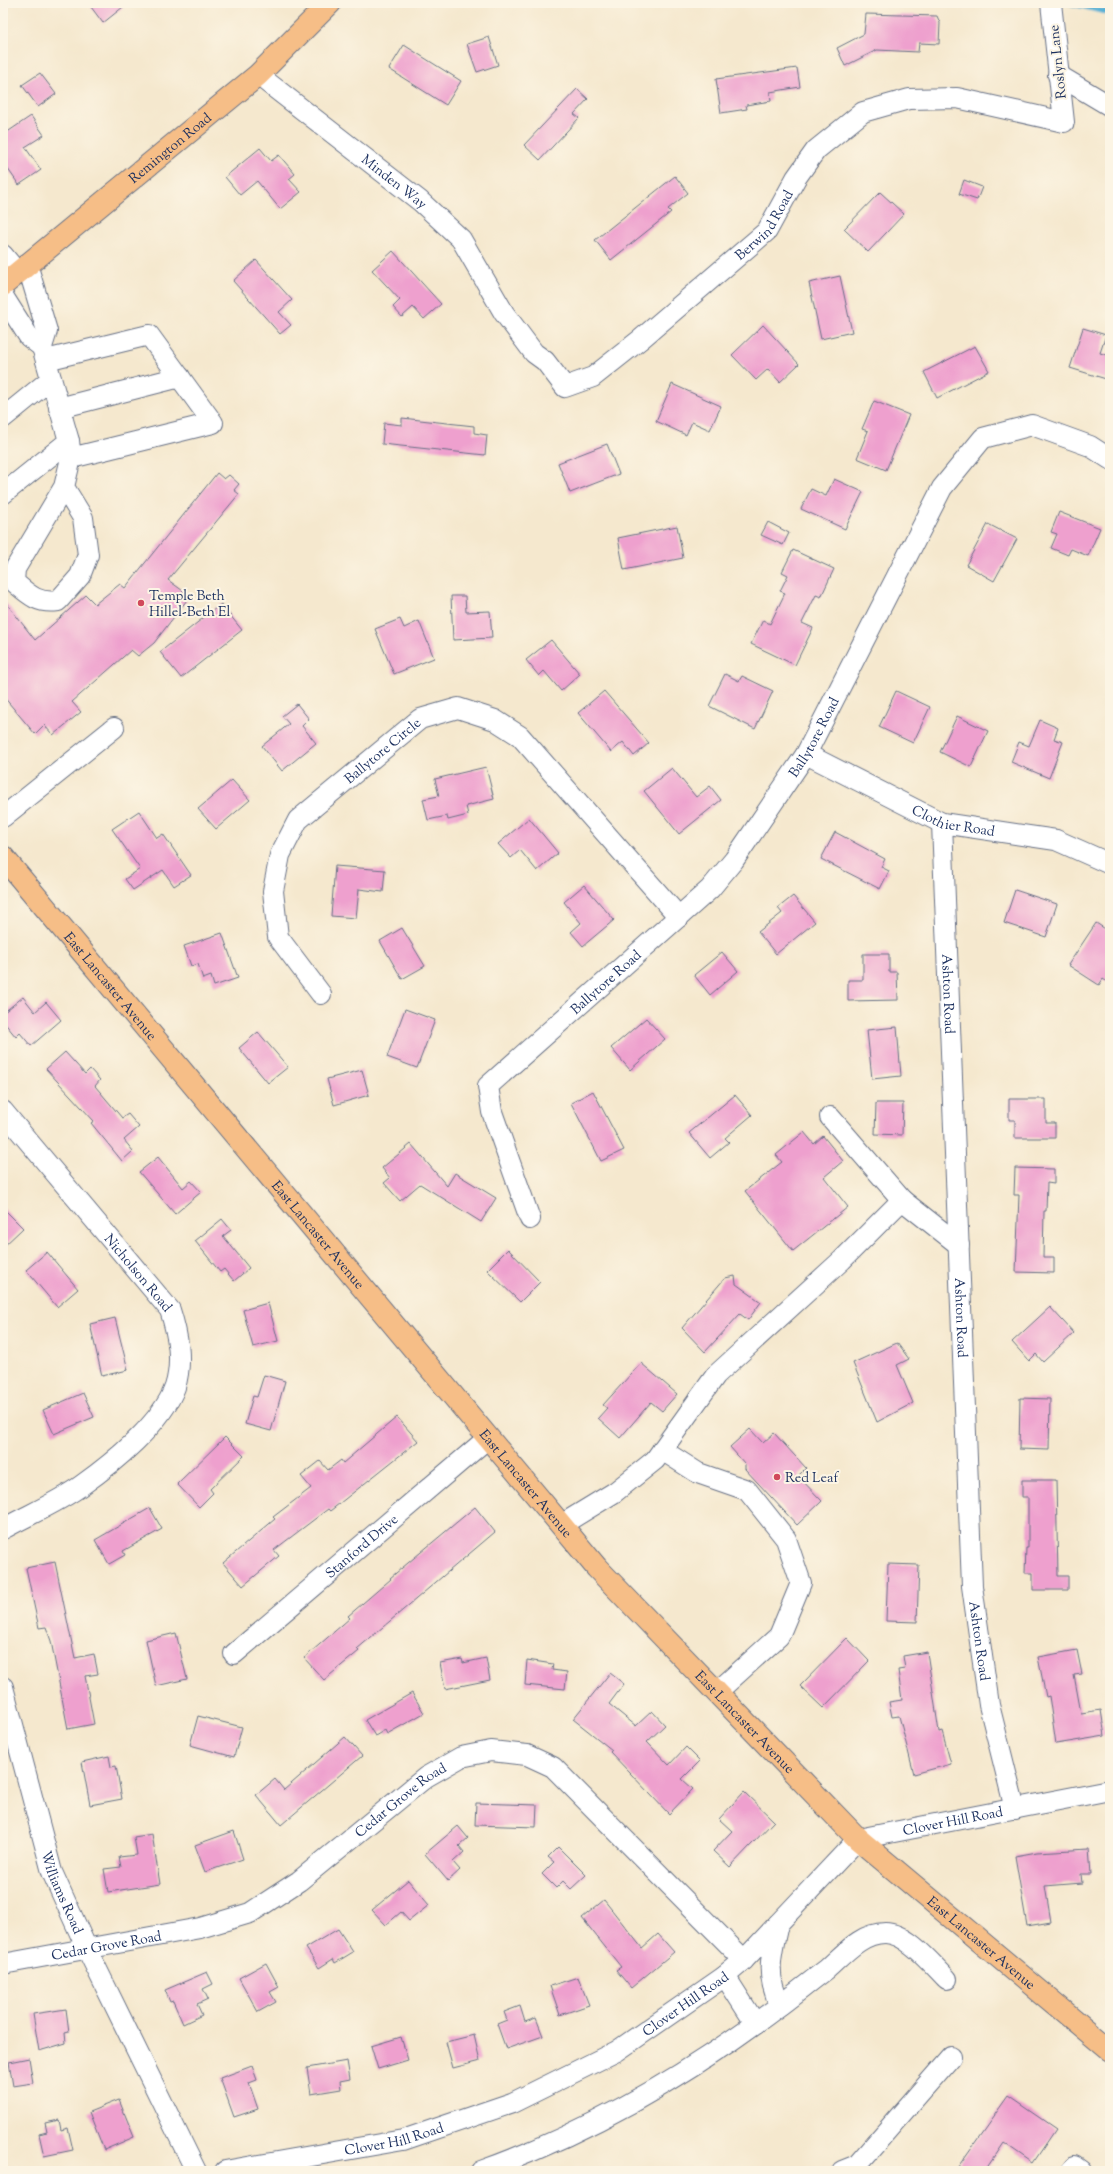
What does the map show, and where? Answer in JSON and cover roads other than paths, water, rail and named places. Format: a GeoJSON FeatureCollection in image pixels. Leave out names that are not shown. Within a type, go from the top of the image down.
{"type":"FeatureCollection","features":[{"type":"Feature","properties":{"kind":"main road","name":"Remington Road"},"geometry":{"type":"LineString","coordinates":[[16,274],[258,75],[330,3]]}},
{"type":"Feature","properties":{"kind":"main road","name":"East Lancaster Avenue"},"geometry":{"type":"LineString","coordinates":[[3,857],[597,1568],[858,1839],[1110,2050]]}},
{"type":"Feature","properties":{"kind":"street","name":"Roslyn Lane"},"geometry":{"type":"LineString","coordinates":[[1051,3],[1064,122]]}},
{"type":"Feature","properties":{"kind":"street","name":"Minden Way"},"geometry":{"type":"LineString","coordinates":[[258,75],[420,201],[461,239],[504,313]]}},
{"type":"Feature","properties":{"kind":"street"},"geometry":{"type":"LineString","coordinates":[[1058,75],[1110,106]]}},
{"type":"Feature","properties":{"kind":"street","name":"Berwind Road"},"geometry":{"type":"LineString","coordinates":[[504,313],[534,353],[545,361],[565,387],[593,377],[641,339],[767,231],[796,178],[816,150],[863,112],[909,99],[957,98],[1064,122]]}},
{"type":"Feature","properties":{"kind":"street"},"geometry":{"type":"LineString","coordinates":[[3,254],[16,274],[47,331],[44,353],[70,449],[64,487],[15,569],[14,582],[34,600],[47,603],[58,601],[80,576],[88,555],[83,518],[64,487]]}},
{"type":"Feature","properties":{"kind":"street"},"geometry":{"type":"LineString","coordinates":[[3,296],[29,338],[44,353]]}},
{"type":"Feature","properties":{"kind":"street"},"geometry":{"type":"LineString","coordinates":[[3,494],[70,449],[213,422],[149,335],[44,353]]}},
{"type":"Feature","properties":{"kind":"street"},"geometry":{"type":"LineString","coordinates":[[60,408],[180,377]]}},
{"type":"Feature","properties":{"kind":"street"},"geometry":{"type":"LineString","coordinates":[[3,418],[51,379]]}},
{"type":"Feature","properties":{"kind":"street","name":"Ballytore Road"},"geometry":{"type":"LineString","coordinates":[[530,1219],[492,1112],[488,1086],[710,889],[734,860],[806,754],[942,488],[983,438],[1032,425],[1090,446],[1110,459]]}},
{"type":"Feature","properties":{"kind":"street","name":"Ballytore Circle"},"geometry":{"type":"LineString","coordinates":[[321,994],[278,937],[274,891],[280,855],[298,820],[420,719],[458,708],[495,720],[520,736],[679,916]]}},
{"type":"Feature","properties":{"kind":"street"},"geometry":{"type":"LineString","coordinates":[[3,817],[114,728]]}},
{"type":"Feature","properties":{"kind":"street","name":"Clothier Road"},"geometry":{"type":"LineString","coordinates":[[806,754],[942,823],[1056,840],[1110,864]]}},
{"type":"Feature","properties":{"kind":"street","name":"Ashton Road"},"geometry":{"type":"LineString","coordinates":[[942,823],[972,1586],[989,1705],[1015,1809]]}},
{"type":"Feature","properties":{"kind":"street","name":"Nicholson Road"},"geometry":{"type":"LineString","coordinates":[[3,1111],[170,1310],[177,1332],[180,1360],[175,1387],[165,1406],[142,1435],[82,1486],[3,1529]]}},
{"type":"Feature","properties":{"kind":"street"},"geometry":{"type":"LineString","coordinates":[[830,1117],[902,1200],[959,1245]]}},
{"type":"Feature","properties":{"kind":"street"},"geometry":{"type":"LineString","coordinates":[[561,1525],[614,1492],[655,1460],[716,1375],[842,1260],[902,1200]]}},
{"type":"Feature","properties":{"kind":"street","name":"Stanford Drive"},"geometry":{"type":"LineString","coordinates":[[234,1654],[488,1438]]}},
{"type":"Feature","properties":{"kind":"street"},"geometry":{"type":"LineString","coordinates":[[662,1450],[698,1473],[747,1490],[786,1539],[801,1583],[779,1636],[717,1692]]}},
{"type":"Feature","properties":{"kind":"street","name":"Williams Road"},"geometry":{"type":"LineString","coordinates":[[3,1687],[6,1710],[52,1872],[87,1949],[196,2171]]}},
{"type":"Feature","properties":{"kind":"street","name":"Cedar Grove Road"},"geometry":{"type":"LineString","coordinates":[[3,1964],[200,1928],[250,1913],[299,1881],[426,1777],[461,1757],[491,1751],[527,1755],[553,1767],[744,1960]]}},
{"type":"Feature","properties":{"kind":"street","name":"Clover Hill Road"},"geometry":{"type":"LineString","coordinates":[[225,2171],[403,2140],[512,2103],[617,2051],[726,1976],[744,1960],[858,1839],[1110,1790]]}},
{"type":"Feature","properties":{"kind":"street"},"geometry":{"type":"LineString","coordinates":[[778,1924],[770,1972],[771,1982],[780,2005]]}},
{"type":"Feature","properties":{"kind":"street"},"geometry":{"type":"LineString","coordinates":[[481,2171],[522,2157],[636,2100],[738,2036],[780,2005],[850,1948],[869,1937],[884,1933],[897,1935],[907,1941],[947,1979]]}},
{"type":"Feature","properties":{"kind":"street"},"geometry":{"type":"LineString","coordinates":[[726,1976],[755,2024]]}},
{"type":"Feature","properties":{"kind":"street"},"geometry":{"type":"LineString","coordinates":[[842,2171],[857,2166],[951,2057]]}},
{"type":"Feature","properties":{"kind":"street"},"geometry":{"type":"LineString","coordinates":[[1070,2171],[1074,2166],[1081,2171]]}},
{"type":"Feature","properties":{"kind":"waterway"},"geometry":{"type":"LineString","coordinates":[[1070,3],[1110,13]]}},
{"type":"Feature","properties":{"kind":"place","name":"Temple Beth Hillel-Beth El"},"geometry":{"type":"Point","coordinates":[141,603]}},
{"type":"Feature","properties":{"kind":"place","name":"Red Leaf"},"geometry":{"type":"Point","coordinates":[777,1477]}}]}
